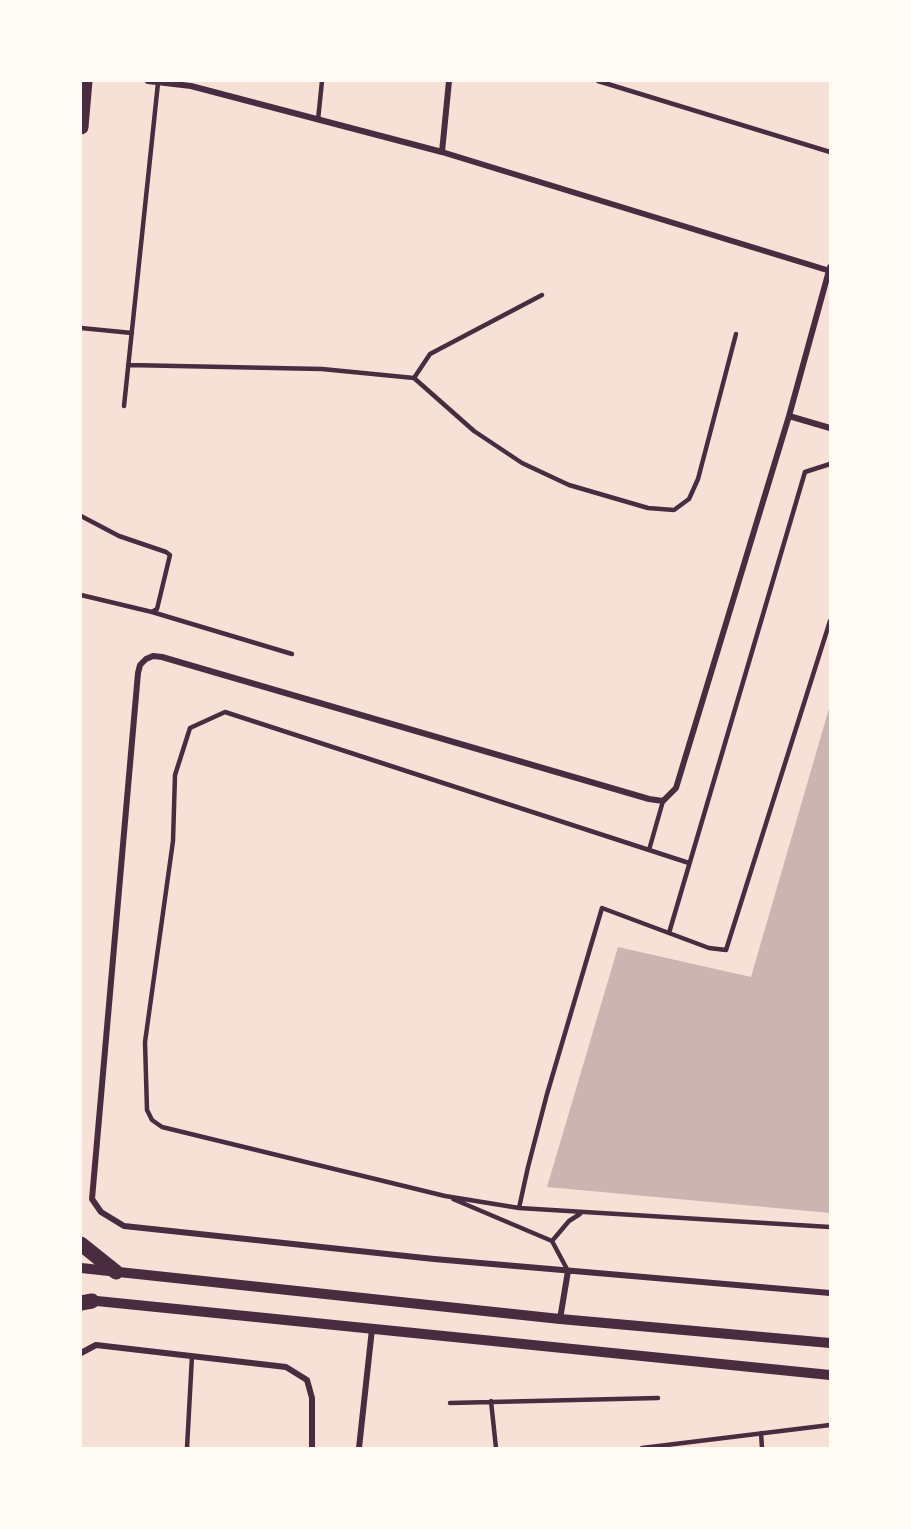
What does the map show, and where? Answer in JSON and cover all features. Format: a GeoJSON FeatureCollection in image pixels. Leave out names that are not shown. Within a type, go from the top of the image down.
{"type":"FeatureCollection","features":[{"type":"Feature","properties":{"kind":"main road"},"geometry":{"type":"LineString","coordinates":[[81,126],[85,81]]}},
{"type":"Feature","properties":{"kind":"main road"},"geometry":{"type":"LineString","coordinates":[[81,1244],[116,1272]]}},
{"type":"Feature","properties":{"kind":"street"},"geometry":{"type":"LineString","coordinates":[[148,81],[192,84],[442,152],[830,270],[789,416],[676,788],[663,801],[649,799],[162,657],[153,656],[140,665],[92,1199],[101,1212],[124,1226],[434,1259],[830,1293]]}},
{"type":"Feature","properties":{"kind":"street"},"geometry":{"type":"LineString","coordinates":[[442,152],[449,81]]}},
{"type":"Feature","properties":{"kind":"street"},"geometry":{"type":"LineString","coordinates":[[789,416],[830,428]]}},
{"type":"Feature","properties":{"kind":"street"},"geometry":{"type":"LineString","coordinates":[[81,1268],[560,1319],[830,1343]]}},
{"type":"Feature","properties":{"kind":"street"},"geometry":{"type":"LineString","coordinates":[[560,1319],[568,1271]]}},
{"type":"Feature","properties":{"kind":"street"},"geometry":{"type":"LineString","coordinates":[[85,1301],[830,1375]]}},
{"type":"Feature","properties":{"kind":"street"},"geometry":{"type":"LineString","coordinates":[[359,1448],[372,1329]]}},
{"type":"Feature","properties":{"kind":"street"},"geometry":{"type":"LineString","coordinates":[[81,1353],[96,1345],[286,1367],[307,1380],[312,1398],[312,1448]]}},
{"type":"Feature","properties":{"kind":"lane"},"geometry":{"type":"LineString","coordinates":[[318,120],[322,81]]}},
{"type":"Feature","properties":{"kind":"lane"},"geometry":{"type":"LineString","coordinates":[[598,81],[830,152]]}},
{"type":"Feature","properties":{"kind":"lane"},"geometry":{"type":"LineString","coordinates":[[124,406],[158,83]]}},
{"type":"Feature","properties":{"kind":"lane"},"geometry":{"type":"LineString","coordinates":[[414,378],[430,354],[542,295]]}},
{"type":"Feature","properties":{"kind":"lane"},"geometry":{"type":"LineString","coordinates":[[81,328],[132,333]]}},
{"type":"Feature","properties":{"kind":"lane"},"geometry":{"type":"LineString","coordinates":[[128,365],[322,369],[414,378],[474,431],[522,464],[569,485],[648,508],[674,510],[689,500],[698,479],[736,334]]}},
{"type":"Feature","properties":{"kind":"lane"},"geometry":{"type":"LineString","coordinates":[[669,933],[805,472],[830,464]]}},
{"type":"Feature","properties":{"kind":"lane"},"geometry":{"type":"LineString","coordinates":[[81,516],[119,536],[170,555],[157,609],[152,612]]}},
{"type":"Feature","properties":{"kind":"lane"},"geometry":{"type":"LineString","coordinates":[[81,595],[152,612],[291,654]]}},
{"type":"Feature","properties":{"kind":"lane"},"geometry":{"type":"LineString","coordinates":[[519,1209],[548,1094],[602,908],[710,948],[726,950],[830,621]]}},
{"type":"Feature","properties":{"kind":"lane"},"geometry":{"type":"LineString","coordinates":[[689,863],[225,712],[190,728],[175,774],[173,840],[145,1042],[147,1110],[152,1120],[162,1127],[445,1196],[519,1209],[830,1227]]}},
{"type":"Feature","properties":{"kind":"lane"},"geometry":{"type":"LineString","coordinates":[[649,850],[663,801]]}},
{"type":"Feature","properties":{"kind":"lane"},"geometry":{"type":"LineString","coordinates":[[445,1196],[552,1241],[568,1271]]}},
{"type":"Feature","properties":{"kind":"lane"},"geometry":{"type":"LineString","coordinates":[[552,1241],[569,1221],[582,1213]]}},
{"type":"Feature","properties":{"kind":"lane"},"geometry":{"type":"LineString","coordinates":[[187,1448],[192,1356]]}},
{"type":"Feature","properties":{"kind":"lane"},"geometry":{"type":"LineString","coordinates":[[450,1403],[658,1398]]}},
{"type":"Feature","properties":{"kind":"lane"},"geometry":{"type":"LineString","coordinates":[[491,1401],[496,1448]]}},
{"type":"Feature","properties":{"kind":"lane"},"geometry":{"type":"LineString","coordinates":[[642,1448],[830,1425]]}},
{"type":"Feature","properties":{"kind":"lane"},"geometry":{"type":"LineString","coordinates":[[760,1433],[762,1448]]}},
{"type":"Feature","properties":{"kind":"building"},"geometry":{"type":"Polygon","coordinates":[[[830,705],[830,1213],[547,1187],[618,947],[751,977],[830,705]]]}}]}
